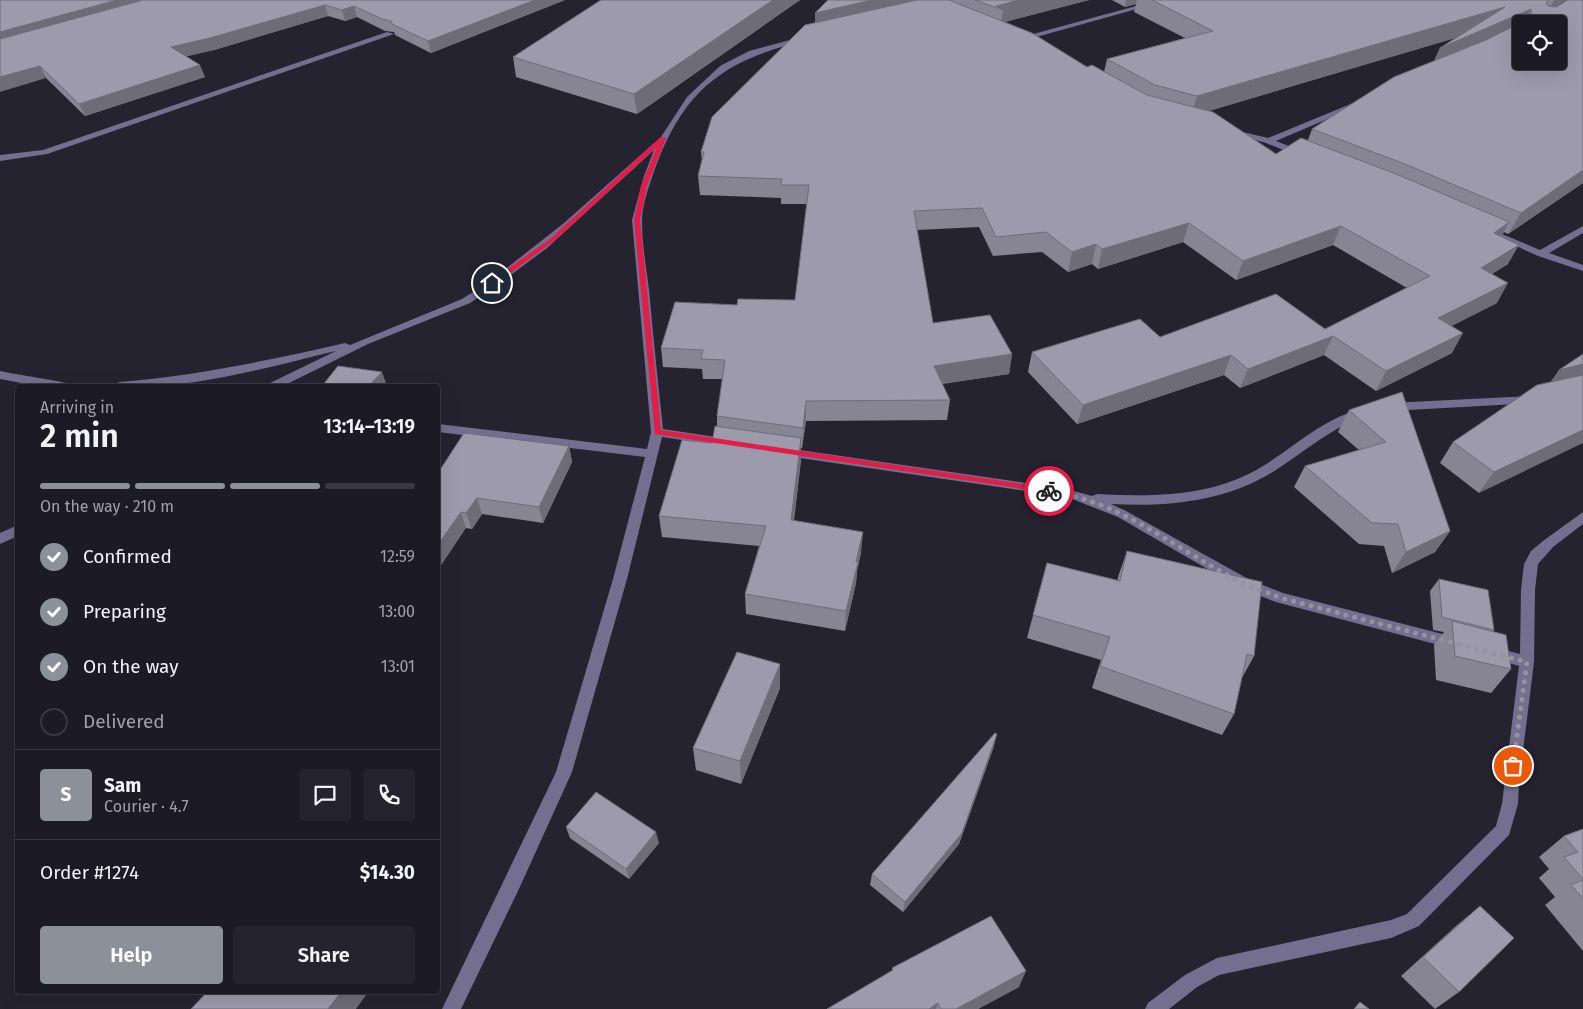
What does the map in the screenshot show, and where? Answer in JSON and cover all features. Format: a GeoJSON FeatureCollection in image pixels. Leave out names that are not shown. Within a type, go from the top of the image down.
{"type":"FeatureCollection","features":[{"type":"Feature","properties":{"kind":"street"},"geometry":{"type":"LineString","coordinates":[[1016,39],[1166,0]]}},
{"type":"Feature","properties":{"kind":"street"},"geometry":{"type":"LineString","coordinates":[[0,158],[44,152],[390,34]]}},
{"type":"Feature","properties":{"kind":"street"},"geometry":{"type":"LineString","coordinates":[[451,1009],[512,885],[564,772],[620,579],[652,454],[657,432],[637,220],[644,186],[663,138],[694,92],[724,68],[750,55],[787,42],[815,36]]}},
{"type":"Feature","properties":{"kind":"street"},"geometry":{"type":"LineString","coordinates":[[1008,36],[1034,46]]}},
{"type":"Feature","properties":{"kind":"street"},"geometry":{"type":"LineString","coordinates":[[1269,141],[1366,100]]}},
{"type":"Feature","properties":{"kind":"street"},"geometry":{"type":"LineString","coordinates":[[1222,130],[1269,141],[1306,156]]}},
{"type":"Feature","properties":{"kind":"street"},"geometry":{"type":"LineString","coordinates":[[278,384],[364,342],[466,300],[480,292],[552,240],[663,138]]}},
{"type":"Feature","properties":{"kind":"street"},"geometry":{"type":"LineString","coordinates":[[1541,254],[1583,229]]}},
{"type":"Feature","properties":{"kind":"street"},"geometry":{"type":"LineString","coordinates":[[1491,232],[1541,254],[1583,268]]}},
{"type":"Feature","properties":{"kind":"street"},"geometry":{"type":"LineString","coordinates":[[152,384],[364,342]]}},
{"type":"Feature","properties":{"kind":"street"},"geometry":{"type":"LineString","coordinates":[[0,375],[50,384]]}},
{"type":"Feature","properties":{"kind":"street"},"geometry":{"type":"LineString","coordinates":[[1087,499],[1162,501],[1236,485],[1253,478],[1330,426],[1370,412],[1410,405],[1508,402],[1539,399]]}},
{"type":"Feature","properties":{"kind":"street"},"geometry":{"type":"LineString","coordinates":[[440,428],[652,454]]}},
{"type":"Feature","properties":{"kind":"street"},"geometry":{"type":"LineString","coordinates":[[657,432],[744,445]]}},
{"type":"Feature","properties":{"kind":"street"},"geometry":{"type":"LineString","coordinates":[[773,450],[1067,493],[1087,499],[1122,514],[1245,584],[1281,598],[1527,662]]}},
{"type":"Feature","properties":{"kind":"street"},"geometry":{"type":"LineString","coordinates":[[1154,1009],[1190,981],[1217,967],[1391,929],[1413,920],[1503,830],[1510,804],[1511,783],[1527,662],[1528,590],[1531,564],[1536,555],[1548,544],[1583,517]]}},
{"type":"Feature","properties":{"kind":"street"},"geometry":{"type":"LineString","coordinates":[[0,539],[15,532]]}},
{"type":"Feature","properties":{"kind":"building"},"geometry":{"type":"Polygon","coordinates":[[[0,0],[117,0],[0,32],[0,0]]]}},
{"type":"Feature","properties":{"kind":"building"},"geometry":{"type":"Polygon","coordinates":[[[143,0],[535,0],[428,41],[392,24],[391,21],[382,19],[354,6],[342,10],[325,5],[210,38],[171,47],[200,65],[79,104],[40,66],[0,77],[0,39],[143,0]]]}},
{"type":"Feature","properties":{"kind":"building"},"geometry":{"type":"Polygon","coordinates":[[[601,0],[773,0],[634,94],[513,57],[601,0]]]}},
{"type":"Feature","properties":{"kind":"building"},"geometry":{"type":"Polygon","coordinates":[[[828,0],[872,0],[815,13],[828,0]]]}},
{"type":"Feature","properties":{"kind":"building"},"geometry":{"type":"Polygon","coordinates":[[[917,0],[949,0],[1032,33],[1087,67],[1092,65],[1147,95],[1213,112],[1276,154],[1301,138],[1396,174],[1509,222],[1494,233],[1519,245],[1481,268],[1508,283],[1438,318],[1463,333],[1386,371],[1333,336],[1248,369],[1231,355],[1083,405],[1032,352],[1140,319],[1160,337],[1276,294],[1325,329],[1430,276],[1341,226],[1243,261],[1189,223],[1102,249],[1096,244],[1072,252],[1046,232],[996,237],[982,208],[914,211],[933,323],[990,315],[1012,354],[934,366],[950,400],[806,401],[803,428],[717,416],[725,360],[701,359],[703,350],[661,348],[675,302],[737,305],[738,299],[795,300],[809,185],[781,185],[782,179],[698,176],[704,152],[701,152],[712,117],[805,25],[917,0]]]}},
{"type":"Feature","properties":{"kind":"building"},"geometry":{"type":"Polygon","coordinates":[[[975,0],[1019,0],[996,6],[1003,10],[975,0]]]}},
{"type":"Feature","properties":{"kind":"building"},"geometry":{"type":"Polygon","coordinates":[[[1152,0],[1548,0],[1546,3],[1548,6],[1556,7],[1568,0],[1583,0],[1583,170],[1521,213],[1405,164],[1312,129],[1394,77],[1486,40],[1512,27],[1512,70],[1567,70],[1567,15],[1532,15],[1531,9],[1517,15],[1512,15],[1512,17],[1440,48],[1505,7],[1197,96],[1155,85],[1107,59],[1213,31],[1152,0]]]}},
{"type":"Feature","properties":{"kind":"building"},"geometry":{"type":"Polygon","coordinates":[[[1583,354],[1583,364],[1559,370],[1583,354]]]}},
{"type":"Feature","properties":{"kind":"building"},"geometry":{"type":"Polygon","coordinates":[[[338,366],[382,372],[371,384],[324,384],[338,366]]]}},
{"type":"Feature","properties":{"kind":"building"},"geometry":{"type":"Polygon","coordinates":[[[1583,375],[1583,430],[1494,472],[1453,442],[1537,385],[1583,375]]]}},
{"type":"Feature","properties":{"kind":"building"},"geometry":{"type":"Polygon","coordinates":[[[1402,392],[1450,531],[1406,552],[1398,524],[1372,523],[1305,466],[1386,442],[1349,410],[1402,392]]]}},
{"type":"Feature","properties":{"kind":"building"},"geometry":{"type":"Polygon","coordinates":[[[715,426],[801,438],[791,520],[863,532],[846,611],[745,594],[766,526],[659,516],[682,440],[712,443],[715,426]]]}},
{"type":"Feature","properties":{"kind":"building"},"geometry":{"type":"Polygon","coordinates":[[[464,433],[569,446],[539,507],[477,498],[466,513],[461,512],[440,542],[440,470],[464,433]]]}},
{"type":"Feature","properties":{"kind":"building"},"geometry":{"type":"Polygon","coordinates":[[[1127,551],[1262,582],[1254,656],[1247,654],[1234,714],[1100,666],[1110,637],[1033,615],[1047,563],[1120,581],[1127,551]]]}},
{"type":"Feature","properties":{"kind":"building"},"geometry":{"type":"Polygon","coordinates":[[[1439,579],[1488,590],[1494,630],[1442,617],[1439,579]]]}},
{"type":"Feature","properties":{"kind":"building"},"geometry":{"type":"Polygon","coordinates":[[[1452,621],[1506,635],[1511,669],[1455,656],[1452,621]]]}},
{"type":"Feature","properties":{"kind":"building"},"geometry":{"type":"Polygon","coordinates":[[[737,652],[780,664],[740,761],[693,748],[737,652]]]}},
{"type":"Feature","properties":{"kind":"building"},"geometry":{"type":"Polygon","coordinates":[[[995,733],[997,734],[962,833],[905,902],[872,874],[995,733]]]}},
{"type":"Feature","properties":{"kind":"building"},"geometry":{"type":"Polygon","coordinates":[[[596,792],[656,832],[626,869],[566,827],[596,792]]]}},
{"type":"Feature","properties":{"kind":"building"},"geometry":{"type":"Polygon","coordinates":[[[1583,829],[1583,879],[1564,857],[1578,852],[1564,836],[1583,829]]]}},
{"type":"Feature","properties":{"kind":"building"},"geometry":{"type":"Polygon","coordinates":[[[1583,880],[1583,898],[1571,885],[1583,880]]]}},
{"type":"Feature","properties":{"kind":"building"},"geometry":{"type":"Polygon","coordinates":[[[1480,906],[1514,938],[1459,992],[1423,957],[1480,906]]]}},
{"type":"Feature","properties":{"kind":"building"},"geometry":{"type":"Polygon","coordinates":[[[991,916],[1026,971],[956,1009],[941,1009],[938,1003],[929,1009],[827,1009],[893,970],[892,968],[991,916]]]}},
{"type":"Feature","properties":{"kind":"building"},"geometry":{"type":"Polygon","coordinates":[[[205,994],[340,994],[328,1009],[191,1009],[205,994]]]}},
{"type":"Feature","properties":{"kind":"building"},"geometry":{"type":"Polygon","coordinates":[[[1360,1002],[1369,1009],[1354,1009],[1360,1002]]]}},
{"type":"Feature","properties":{"kind":"way so far"},"geometry":{"type":"LineString","coordinates":[[1049,491],[1067,493],[1087,499],[1122,514],[1245,584],[1281,598],[1527,662],[1513,766]]}},
{"type":"Feature","properties":{"kind":"route"},"geometry":{"type":"LineString","coordinates":[[492,283],[552,240],[663,138],[644,186],[637,220],[657,432],[1049,491]]}}]}
